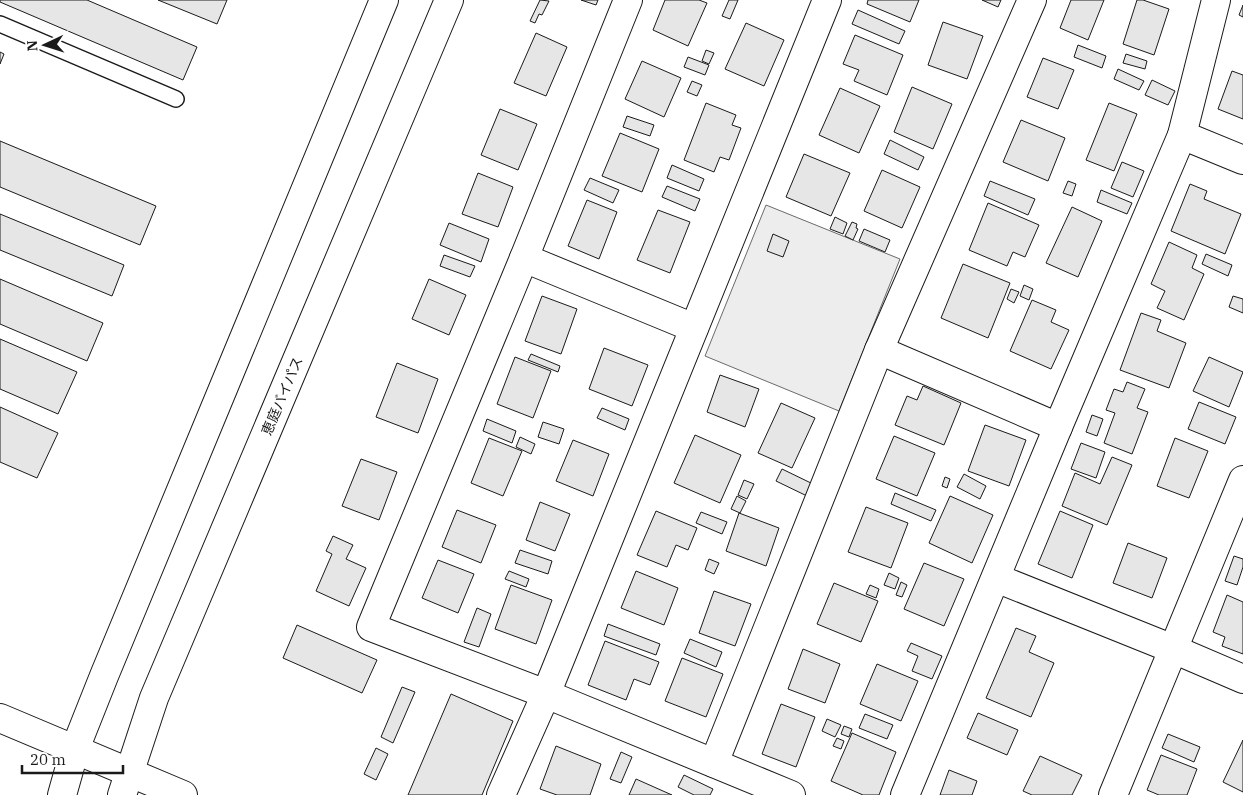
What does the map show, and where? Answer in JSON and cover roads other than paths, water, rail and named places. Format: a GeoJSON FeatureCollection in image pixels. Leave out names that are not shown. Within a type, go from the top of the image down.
{"type":"FeatureCollection","features":[{"type":"Feature","properties":{"kind":"main road"},"geometry":{"type":"LineString","coordinates":[[62,795],[75,749],[384,0]]}},
{"type":"Feature","properties":{"kind":"main road","name":"恵庭バイパス"},"geometry":{"type":"LineString","coordinates":[[125,784],[154,698],[449,0]]}},
{"type":"Feature","properties":{"kind":"main road"},"geometry":{"type":"LineString","coordinates":[[628,0],[524,258],[371,627],[546,694],[791,795]]}},
{"type":"Feature","properties":{"kind":"main road"},"geometry":{"type":"LineString","coordinates":[[714,763],[879,350],[1032,0]]}},
{"type":"Feature","properties":{"kind":"main road"},"geometry":{"type":"LineString","coordinates":[[906,795],[1058,427],[1182,135],[1216,0]]}},
{"type":"Feature","properties":{"kind":"main road"},"geometry":{"type":"LineString","coordinates":[[501,795],[546,694],[694,328],[822,2]]}},
{"type":"Feature","properties":{"kind":"main road"},"geometry":{"type":"LineString","coordinates":[[1182,135],[1243,160]]}},
{"type":"Feature","properties":{"kind":"main road"},"geometry":{"type":"LineString","coordinates":[[524,258],[694,328]]}},
{"type":"Feature","properties":{"kind":"main road"},"geometry":{"type":"LineString","coordinates":[[879,350],[1058,427]]}},
{"type":"Feature","properties":{"kind":"main road"},"geometry":{"type":"LineString","coordinates":[[1112,795],[1243,480]]}},
{"type":"Feature","properties":{"kind":"main road"},"geometry":{"type":"LineString","coordinates":[[996,578],[1243,679]]}},
{"type":"Feature","properties":{"kind":"main road"},"geometry":{"type":"LineString","coordinates":[[0,718],[75,749],[125,784],[183,795]]}},
{"type":"Feature","properties":{"kind":"lane"},"geometry":{"type":"LineString","coordinates":[[0,24],[176,99]]}}]}
